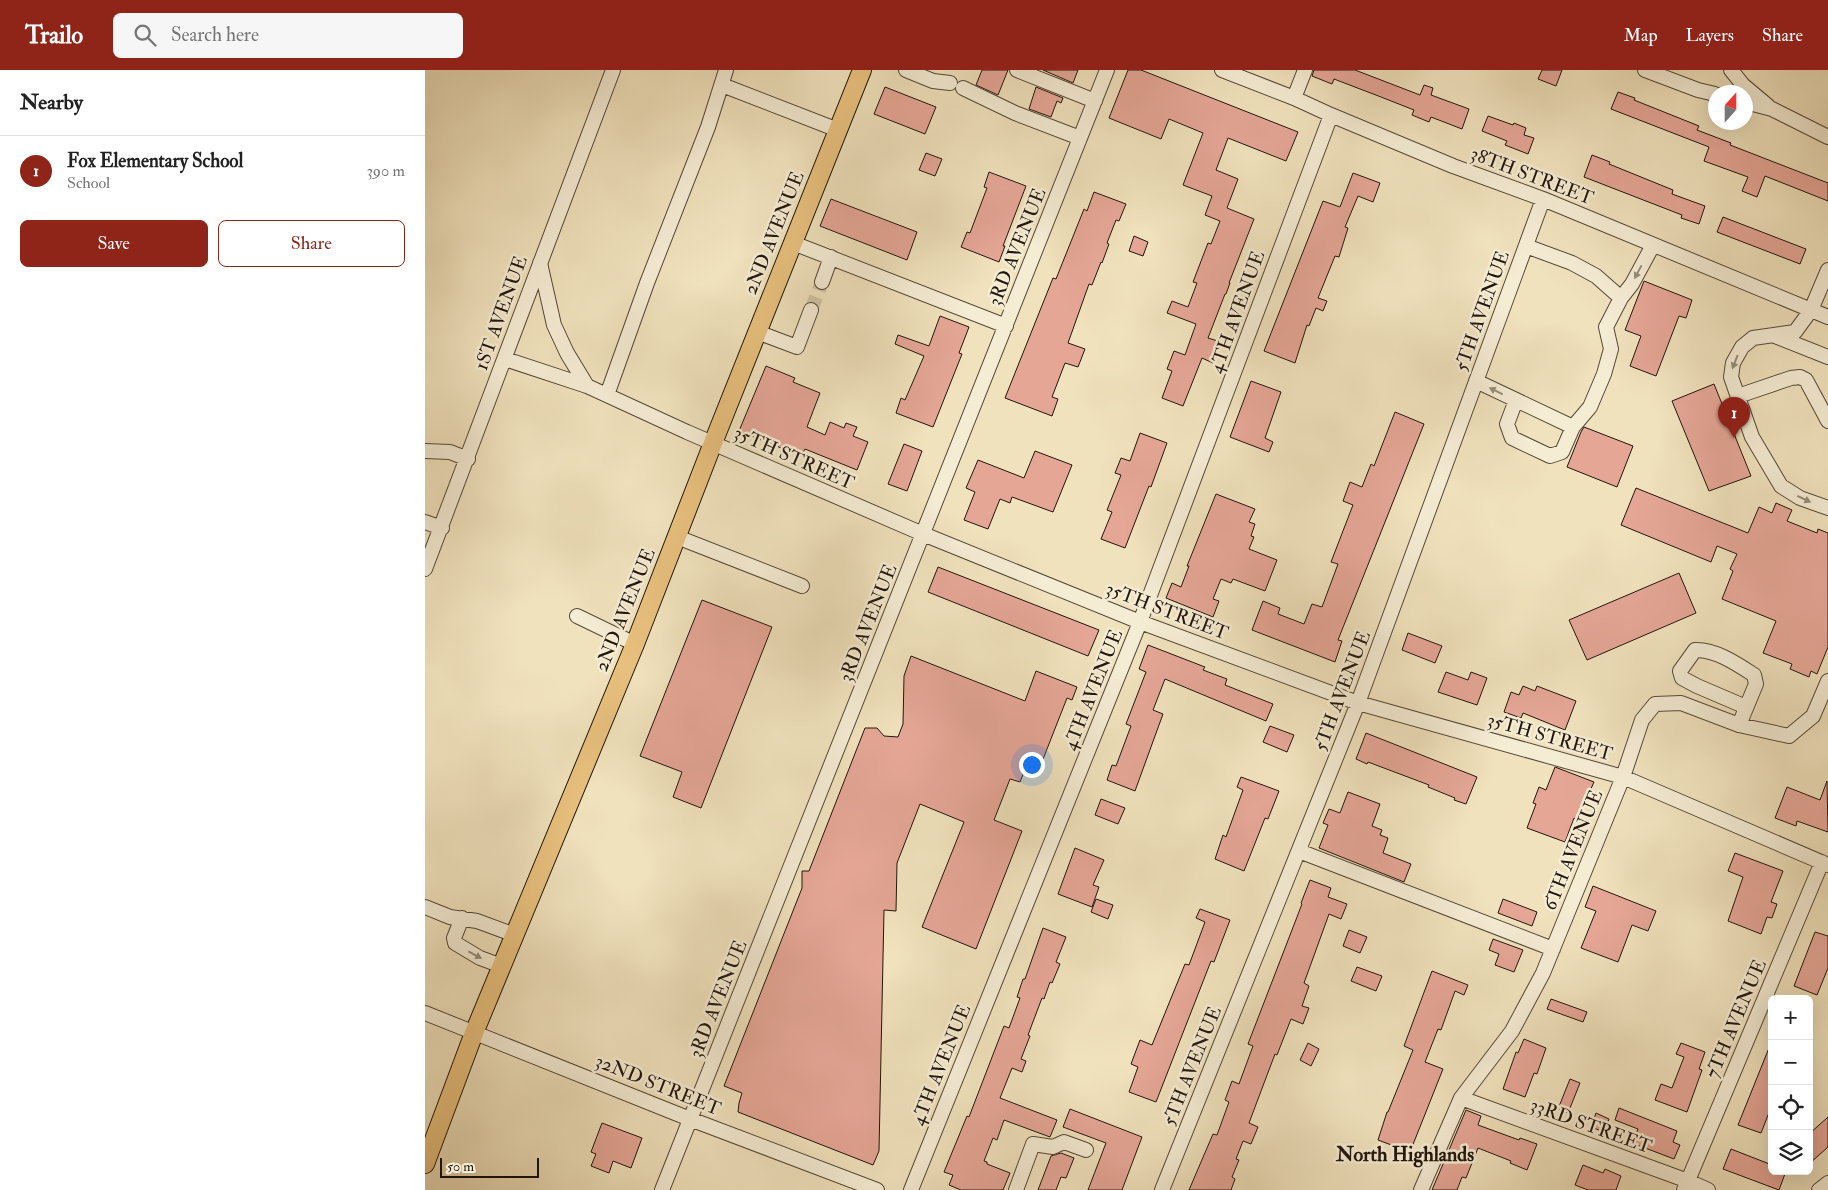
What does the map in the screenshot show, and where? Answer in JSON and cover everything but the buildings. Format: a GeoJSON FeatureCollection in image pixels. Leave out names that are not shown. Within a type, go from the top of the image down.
{"type":"FeatureCollection","features":[{"type":"Feature","properties":{"kind":"main road","name":"2ND AVENUE"},"geometry":{"type":"LineString","coordinates":[[425,1164],[475,1033],[635,644],[862,70]]}},
{"type":"Feature","properties":{"kind":"street","name":"1ST AVENUE"},"geometry":{"type":"LineString","coordinates":[[425,569],[613,70]]}},
{"type":"Feature","properties":{"kind":"street"},"geometry":{"type":"LineString","coordinates":[[607,395],[647,283],[708,127],[726,70]]}},
{"type":"Feature","properties":{"kind":"street"},"geometry":{"type":"LineString","coordinates":[[906,70],[933,81],[950,83]]}},
{"type":"Feature","properties":{"kind":"street"},"geometry":{"type":"LineString","coordinates":[[1017,70],[1035,73],[1095,101]]}},
{"type":"Feature","properties":{"kind":"street","name":"3RD AVENUE"},"geometry":{"type":"LineString","coordinates":[[662,1190],[1107,70]]}},
{"type":"Feature","properties":{"kind":"street","name":"38TH STREET"},"geometry":{"type":"LineString","coordinates":[[1222,70],[1295,98],[1331,116],[1453,166],[1543,199],[1828,317]]}},
{"type":"Feature","properties":{"kind":"street"},"geometry":{"type":"LineString","coordinates":[[1295,98],[1305,70]]}},
{"type":"Feature","properties":{"kind":"street"},"geometry":{"type":"LineString","coordinates":[[1645,70],[1708,92]]}},
{"type":"Feature","properties":{"kind":"street"},"geometry":{"type":"LineString","coordinates":[[1731,70],[1743,84],[1771,109]]}},
{"type":"Feature","properties":{"kind":"street"},"geometry":{"type":"LineString","coordinates":[[721,85],[838,130]]}},
{"type":"Feature","properties":{"kind":"street"},"geometry":{"type":"LineString","coordinates":[[963,88],[1015,113],[1080,138]]}},
{"type":"Feature","properties":{"kind":"street"},"geometry":{"type":"LineString","coordinates":[[1753,104],[1771,109],[1828,137]]}},
{"type":"Feature","properties":{"kind":"street","name":"4TH AVENUE"},"geometry":{"type":"LineString","coordinates":[[911,1190],[1141,622],[1331,116]]}},
{"type":"Feature","properties":{"kind":"street","name":"5TH AVENUE"},"geometry":{"type":"LineString","coordinates":[[1162,1190],[1358,703],[1543,199]]}},
{"type":"Feature","properties":{"kind":"street"},"geometry":{"type":"LineString","coordinates":[[793,242],[1006,326]]}},
{"type":"Feature","properties":{"kind":"street"},"geometry":{"type":"LineString","coordinates":[[1515,400],[1507,424],[1511,438],[1550,456],[1562,452],[1573,427],[1590,407],[1604,374],[1611,349],[1606,327],[1653,245]]}},
{"type":"Feature","properties":{"kind":"street"},"geometry":{"type":"LineString","coordinates":[[1526,246],[1580,267],[1596,276],[1621,298]]}},
{"type":"Feature","properties":{"kind":"street"},"geometry":{"type":"LineString","coordinates":[[821,282],[831,257]]}},
{"type":"Feature","properties":{"kind":"street"},"geometry":{"type":"LineString","coordinates":[[540,262],[554,325],[567,353],[587,386]]}},
{"type":"Feature","properties":{"kind":"street"},"geometry":{"type":"LineString","coordinates":[[1828,270],[1811,310],[1795,332],[1770,334],[1753,338],[1742,348],[1733,363],[1731,377],[1752,437],[1781,486],[1800,498],[1828,508]]}},
{"type":"Feature","properties":{"kind":"street"},"geometry":{"type":"LineString","coordinates":[[757,332],[797,347],[811,310]]}},
{"type":"Feature","properties":{"kind":"street"},"geometry":{"type":"LineString","coordinates":[[1770,334],[1828,357]]}},
{"type":"Feature","properties":{"kind":"street","name":"35TH STREET"},"geometry":{"type":"LineString","coordinates":[[505,359],[587,386],[923,534],[1141,622],[1358,703],[1623,777],[1825,864]]}},
{"type":"Feature","properties":{"kind":"street"},"geometry":{"type":"LineString","coordinates":[[1738,396],[1791,378],[1800,377],[1806,380],[1828,421]]}},
{"type":"Feature","properties":{"kind":"street"},"geometry":{"type":"LineString","coordinates":[[1476,381],[1573,427]]}},
{"type":"Feature","properties":{"kind":"street"},"geometry":{"type":"LineString","coordinates":[[425,451],[450,452],[468,459]]}},
{"type":"Feature","properties":{"kind":"street"},"geometry":{"type":"LineString","coordinates":[[425,522],[442,528]]}},
{"type":"Feature","properties":{"kind":"street"},"geometry":{"type":"LineString","coordinates":[[677,536],[802,586]]}},
{"type":"Feature","properties":{"kind":"street"},"geometry":{"type":"LineString","coordinates":[[577,616],[635,644]]}},
{"type":"Feature","properties":{"kind":"street"},"geometry":{"type":"LineString","coordinates":[[1739,726],[1747,707],[1756,684],[1754,674],[1706,650],[1695,650],[1680,671],[1682,678],[1747,707]]}},
{"type":"Feature","properties":{"kind":"street","name":"6TH AVENUE"},"geometry":{"type":"LineString","coordinates":[[1421,1190],[1461,1098],[1512,1031],[1543,973],[1623,777],[1642,720],[1655,704],[1681,703],[1739,726],[1789,736],[1813,716],[1828,681]]}},
{"type":"Feature","properties":{"kind":"street"},"geometry":{"type":"LineString","coordinates":[[1299,851],[1553,949]]}},
{"type":"Feature","properties":{"kind":"street","name":"7TH AVENUE"},"geometry":{"type":"LineString","coordinates":[[1686,1185],[1825,864]]}},
{"type":"Feature","properties":{"kind":"street"},"geometry":{"type":"LineString","coordinates":[[425,907],[450,917],[477,921],[515,935]]}},
{"type":"Feature","properties":{"kind":"street"},"geometry":{"type":"LineString","coordinates":[[462,918],[454,938],[455,942],[471,953],[502,966]]}},
{"type":"Feature","properties":{"kind":"street","name":"32ND STREET"},"geometry":{"type":"LineString","coordinates":[[425,1013],[691,1119],[877,1190]]}},
{"type":"Feature","properties":{"kind":"street","name":"33RD STREET"},"geometry":{"type":"LineString","coordinates":[[1461,1098],[1686,1185],[1708,1190]]}},
{"type":"Feature","properties":{"kind":"street"},"geometry":{"type":"LineString","coordinates":[[1016,1190],[1033,1144],[1053,1147],[1064,1142],[1086,1150]]}},
{"type":"Feature","properties":{"kind":"street"},"geometry":{"type":"LineString","coordinates":[[1819,1190],[1828,1182]]}},
{"type":"Feature","properties":{"kind":"tunnel"},"geometry":{"type":"LineString","coordinates":[[811,310],[822,282]]}},
{"type":"Feature","properties":{"kind":"place","name":"Fox Elementary School"},"geometry":{"type":"Point","coordinates":[1734,438]}},
{"type":"Feature","properties":{"kind":"district","name":"North Highlands"},"geometry":{"type":"Point","coordinates":[1405,1154]}}]}
